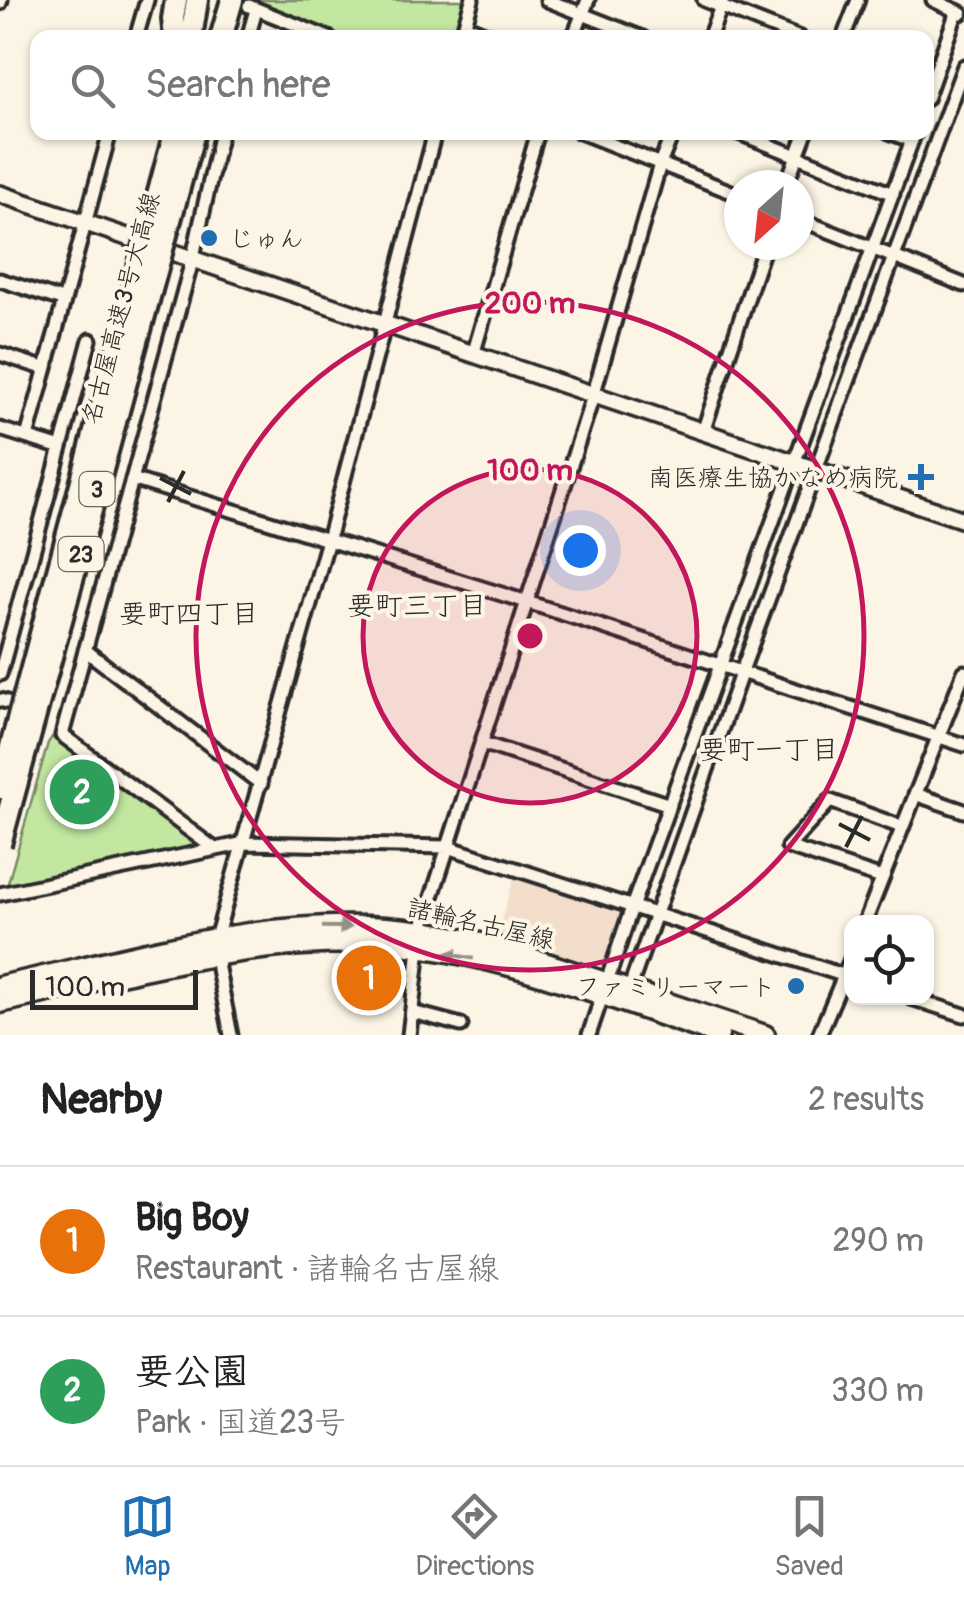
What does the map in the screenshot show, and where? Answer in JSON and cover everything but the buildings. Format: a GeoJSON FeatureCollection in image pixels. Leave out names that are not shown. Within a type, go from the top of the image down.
{"type":"FeatureCollection","features":[{"type":"Feature","properties":{"kind":"highway"},"geometry":{"type":"LineString","coordinates":[[174,30],[176,0]]}},
{"type":"Feature","properties":{"kind":"highway"},"geometry":{"type":"LineString","coordinates":[[193,30],[199,0]]}},
{"type":"Feature","properties":{"kind":"highway"},"geometry":{"type":"LineString","coordinates":[[219,30],[222,0]]}},
{"type":"Feature","properties":{"kind":"highway"},"geometry":{"type":"LineString","coordinates":[[225,30],[246,5]]}},
{"type":"Feature","properties":{"kind":"highway","name":"23"},"geometry":{"type":"LineString","coordinates":[[0,752],[7,702],[170,140]]}},
{"type":"Feature","properties":{"kind":"highway","name":"名古屋高速3号大高線"},"geometry":{"type":"LineString","coordinates":[[0,788],[170,140]]}},
{"type":"Feature","properties":{"kind":"highway","name":"23"},"geometry":{"type":"LineString","coordinates":[[0,858],[193,140]]}},
{"type":"Feature","properties":{"kind":"highway","name":"名古屋高速3号大高線"},"geometry":{"type":"LineString","coordinates":[[0,844],[193,140]]}},
{"type":"Feature","properties":{"kind":"main road","name":"諸輪名古屋線"},"geometry":{"type":"LineString","coordinates":[[0,986],[316,926],[494,946],[720,1035]]}},
{"type":"Feature","properties":{"kind":"main road","name":"諸輪名古屋線"},"geometry":{"type":"LineString","coordinates":[[0,1002],[217,947]]}},
{"type":"Feature","properties":{"kind":"main road","name":"諸輪名古屋線"},"geometry":{"type":"LineString","coordinates":[[603,990],[629,990],[765,1035]]}},
{"type":"Feature","properties":{"kind":"street"},"geometry":{"type":"LineString","coordinates":[[138,30],[146,0]]}},
{"type":"Feature","properties":{"kind":"street"},"geometry":{"type":"LineString","coordinates":[[463,30],[472,0]]}},
{"type":"Feature","properties":{"kind":"street"},"geometry":{"type":"LineString","coordinates":[[547,0],[623,30]]}},
{"type":"Feature","properties":{"kind":"street"},"geometry":{"type":"LineString","coordinates":[[577,30],[588,0]]}},
{"type":"Feature","properties":{"kind":"street"},"geometry":{"type":"LineString","coordinates":[[704,0],[722,3],[782,30]]}},
{"type":"Feature","properties":{"kind":"street"},"geometry":{"type":"LineString","coordinates":[[847,30],[858,0]]}},
{"type":"Feature","properties":{"kind":"street"},"geometry":{"type":"LineString","coordinates":[[933,0],[961,13],[934,77]]}},
{"type":"Feature","properties":{"kind":"street"},"geometry":{"type":"LineString","coordinates":[[712,30],[722,3]]}},
{"type":"Feature","properties":{"kind":"street"},"geometry":{"type":"LineString","coordinates":[[248,30],[246,5],[309,30]]}},
{"type":"Feature","properties":{"kind":"street"},"geometry":{"type":"LineString","coordinates":[[629,990],[964,66]]}},
{"type":"Feature","properties":{"kind":"street"},"geometry":{"type":"LineString","coordinates":[[27,437],[108,140]]}},
{"type":"Feature","properties":{"kind":"street"},"geometry":{"type":"LineString","coordinates":[[212,847],[62,735],[192,261],[219,140]]}},
{"type":"Feature","properties":{"kind":"street"},"geometry":{"type":"LineString","coordinates":[[231,1035],[217,947],[433,140]]}},
{"type":"Feature","properties":{"kind":"street"},"geometry":{"type":"LineString","coordinates":[[473,355],[536,140]]}},
{"type":"Feature","properties":{"kind":"street"},"geometry":{"type":"LineString","coordinates":[[600,140],[724,189]]}},
{"type":"Feature","properties":{"kind":"street"},"geometry":{"type":"LineString","coordinates":[[410,1035],[420,940],[593,396],[670,140]]}},
{"type":"Feature","properties":{"kind":"street"},"geometry":{"type":"LineString","coordinates":[[756,140],[893,194]]}},
{"type":"Feature","properties":{"kind":"street"},"geometry":{"type":"LineString","coordinates":[[792,170],[803,140]]}},
{"type":"Feature","properties":{"kind":"street"},"geometry":{"type":"LineString","coordinates":[[589,1035],[912,140]]}},
{"type":"Feature","properties":{"kind":"street"},"geometry":{"type":"LineString","coordinates":[[0,194],[964,520]]}},
{"type":"Feature","properties":{"kind":"street"},"geometry":{"type":"LineString","coordinates":[[814,225],[964,285]]}},
{"type":"Feature","properties":{"kind":"street"},"geometry":{"type":"LineString","coordinates":[[703,432],[760,260]]}},
{"type":"Feature","properties":{"kind":"street"},"geometry":{"type":"LineString","coordinates":[[0,280],[62,300]]}},
{"type":"Feature","properties":{"kind":"street"},"geometry":{"type":"LineString","coordinates":[[0,674],[90,340]]}},
{"type":"Feature","properties":{"kind":"street"},"geometry":{"type":"LineString","coordinates":[[0,354],[44,368]]}},
{"type":"Feature","properties":{"kind":"street"},"geometry":{"type":"LineString","coordinates":[[0,429],[61,448]]}},
{"type":"Feature","properties":{"kind":"street"},"geometry":{"type":"LineString","coordinates":[[132,480],[742,670],[964,745]]}},
{"type":"Feature","properties":{"kind":"street"},"geometry":{"type":"LineString","coordinates":[[85,650],[261,784]]}},
{"type":"Feature","properties":{"kind":"street"},"geometry":{"type":"LineString","coordinates":[[868,915],[964,672]]}},
{"type":"Feature","properties":{"kind":"street"},"geometry":{"type":"LineString","coordinates":[[482,743],[670,805]]}},
{"type":"Feature","properties":{"kind":"street"},"geometry":{"type":"LineString","coordinates":[[914,794],[964,811]]}},
{"type":"Feature","properties":{"kind":"street"},"geometry":{"type":"LineString","coordinates":[[882,878],[788,846],[830,802],[902,827]]}},
{"type":"Feature","properties":{"kind":"street"},"geometry":{"type":"LineString","coordinates":[[0,894],[245,842],[448,847],[844,976]]}},
{"type":"Feature","properties":{"kind":"street"},"geometry":{"type":"LineString","coordinates":[[819,1035],[844,985]]}},
{"type":"Feature","properties":{"kind":"street"},"geometry":{"type":"LineString","coordinates":[[933,1005],[964,1015]]}},
{"type":"Feature","properties":{"kind":"street"},"geometry":{"type":"LineString","coordinates":[[412,1012],[461,1024]]}},
{"type":"Feature","properties":{"kind":"shaded area"},"geometry":{"type":"Polygon","coordinates":[[[515,875],[627,912],[604,968],[497,934],[515,875]]]}},
{"type":"Feature","properties":{"kind":"green space"},"geometry":{"type":"Polygon","coordinates":[[[252,0],[467,0],[459,30],[321,30],[252,4],[252,0]]]}},
{"type":"Feature","properties":{"kind":"green space"},"geometry":{"type":"Polygon","coordinates":[[[52,737],[196,841],[196,847],[14,886],[8,883],[52,737]]]}},
{"type":"Feature","properties":{"kind":"place","name":"じゅん"},"geometry":{"type":"Point","coordinates":[209,238]}},
{"type":"Feature","properties":{"kind":"place","name":"南医療生協かなめ病院"},"geometry":{"type":"Point","coordinates":[921,477]}},
{"type":"Feature","properties":{"kind":"place","name":"要公園"},"geometry":{"type":"Point","coordinates":[82,792]}},
{"type":"Feature","properties":{"kind":"place","name":"Big Boy"},"geometry":{"type":"Point","coordinates":[369,978]}},
{"type":"Feature","properties":{"kind":"place","name":"ファミリーマート"},"geometry":{"type":"Point","coordinates":[796,986]}},
{"type":"Feature","properties":{"kind":"district","name":"要町三丁目"},"geometry":{"type":"Point","coordinates":[417,605]}},
{"type":"Feature","properties":{"kind":"district","name":"要町四丁目"},"geometry":{"type":"Point","coordinates":[189,613]}},
{"type":"Feature","properties":{"kind":"district","name":"要町一丁目"},"geometry":{"type":"Point","coordinates":[769,749]}}]}
